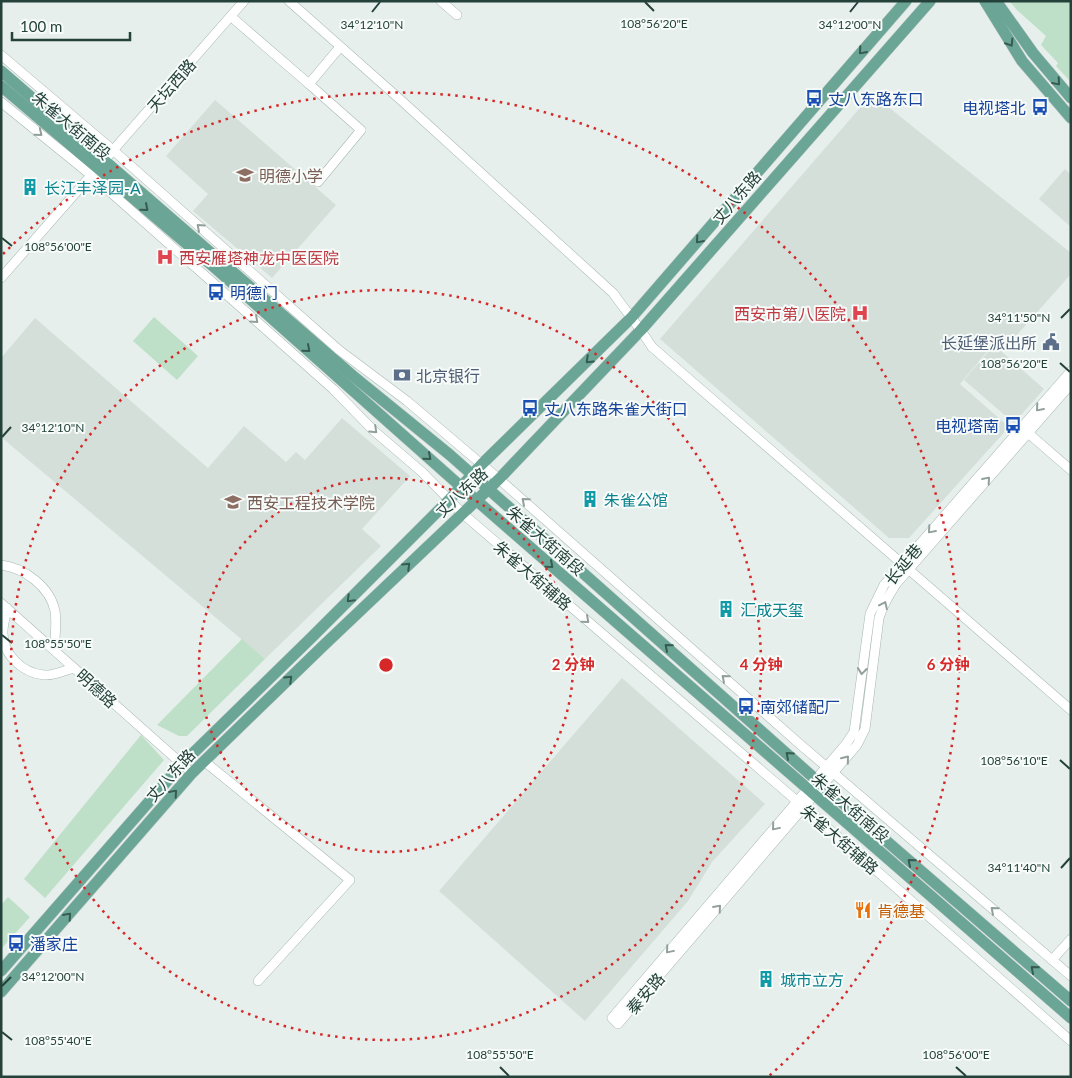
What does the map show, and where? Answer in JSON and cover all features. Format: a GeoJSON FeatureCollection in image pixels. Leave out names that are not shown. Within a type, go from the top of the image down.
{"type":"FeatureCollection","features":[{"type":"Feature","properties":{"kind":"main road","name":"丈八东路"},"geometry":{"type":"LineString","coordinates":[[1,971],[182,764],[631,318],[904,1]]}},
{"type":"Feature","properties":{"kind":"main road","name":"丈八东路"},"geometry":{"type":"LineString","coordinates":[[1,992],[192,773],[499,479],[641,330],[930,1]]}},
{"type":"Feature","properties":{"kind":"main road"},"geometry":{"type":"LineString","coordinates":[[985,1],[1022,61],[1071,118]]}},
{"type":"Feature","properties":{"kind":"main road"},"geometry":{"type":"LineString","coordinates":[[996,1],[1033,53],[1071,98]]}},
{"type":"Feature","properties":{"kind":"main road","name":"朱雀大街南段"},"geometry":{"type":"LineString","coordinates":[[1,71],[98,168],[396,410],[472,475],[1071,1001]]}},
{"type":"Feature","properties":{"kind":"main road","name":"朱雀大街南段"},"geometry":{"type":"LineString","coordinates":[[1,86],[214,267],[476,500],[1071,1018]]}},
{"type":"Feature","properties":{"kind":"street","name":"天坛西路"},"geometry":{"type":"LineString","coordinates":[[1,278],[244,1]]}},
{"type":"Feature","properties":{"kind":"street"},"geometry":{"type":"LineString","coordinates":[[289,1],[613,293],[652,347],[1071,710]]}},
{"type":"Feature","properties":{"kind":"street"},"geometry":{"type":"LineString","coordinates":[[441,1],[457,15]]}},
{"type":"Feature","properties":{"kind":"street"},"geometry":{"type":"LineString","coordinates":[[234,20],[361,130],[318,182]]}},
{"type":"Feature","properties":{"kind":"street"},"geometry":{"type":"LineString","coordinates":[[309,84],[340,47]]}},
{"type":"Feature","properties":{"kind":"street"},"geometry":{"type":"LineString","coordinates":[[1,55],[114,151],[338,350],[407,401],[482,464],[834,774],[1071,976]]}},
{"type":"Feature","properties":{"kind":"street","name":"朱雀大街辅路"},"geometry":{"type":"LineString","coordinates":[[1,102],[98,168],[333,389],[374,430],[422,472],[462,513],[797,801],[1071,1041]]}},
{"type":"Feature","properties":{"kind":"street","name":"长延巷"},"geometry":{"type":"LineString","coordinates":[[820,782],[834,774],[857,745],[865,729],[880,612],[905,567],[1071,372]]}},
{"type":"Feature","properties":{"kind":"street","name":"长延巷"},"geometry":{"type":"LineString","coordinates":[[811,793],[820,782],[826,767],[854,732],[870,614],[884,585],[905,567],[1071,384]]}},
{"type":"Feature","properties":{"kind":"street"},"geometry":{"type":"LineString","coordinates":[[1028,433],[1071,470]]}},
{"type":"Feature","properties":{"kind":"street"},"geometry":{"type":"LineString","coordinates":[[1,565],[12,566],[32,577],[47,592],[54,611],[54,650]]}},
{"type":"Feature","properties":{"kind":"street"},"geometry":{"type":"LineString","coordinates":[[4,606],[2,632],[7,651],[16,662],[28,671],[46,676],[74,668]]}},
{"type":"Feature","properties":{"kind":"street","name":"明德路"},"geometry":{"type":"LineString","coordinates":[[4,606],[192,773]]}},
{"type":"Feature","properties":{"kind":"street"},"geometry":{"type":"LineString","coordinates":[[204,761],[350,880],[258,981]]}},
{"type":"Feature","properties":{"kind":"street","name":"秦安路"},"geometry":{"type":"LineString","coordinates":[[811,793],[805,808],[618,1024],[612,1018],[797,801],[811,793]]}},
{"type":"Feature","properties":{"kind":"street"},"geometry":{"type":"LineString","coordinates":[[1052,960],[1071,939]]}},
{"type":"Feature","properties":{"kind":"shaded area","name":"西安市第八医院"},"geometry":{"type":"Polygon","coordinates":[[[872,94],[1071,253],[1071,274],[1009,344],[1000,336],[960,384],[1009,427],[909,538],[889,538],[660,339],[872,94]]]}},
{"type":"Feature","properties":{"kind":"shaded area","name":"明德小学"},"geometry":{"type":"Polygon","coordinates":[[[215,100],[336,205],[272,278],[193,211],[208,194],[166,156],[215,100]]]}},
{"type":"Feature","properties":{"kind":"shaded area"},"geometry":{"type":"Polygon","coordinates":[[[1065,169],[1071,175],[1071,227],[1039,199],[1065,169]]]}},
{"type":"Feature","properties":{"kind":"shaded area","name":"西安工程技术学院"},"geometry":{"type":"Polygon","coordinates":[[[35,318],[208,468],[244,426],[286,462],[296,452],[305,460],[342,418],[410,476],[362,529],[381,546],[265,659],[1,437],[1,358],[35,318]]]}},
{"type":"Feature","properties":{"kind":"shaded area"},"geometry":{"type":"Polygon","coordinates":[[[994,345],[1044,389],[1014,423],[964,380],[994,345]]]}},
{"type":"Feature","properties":{"kind":"shaded area"},"geometry":{"type":"Polygon","coordinates":[[[622,678],[765,804],[712,862],[688,901],[585,1021],[439,891],[622,678]]]}},
{"type":"Feature","properties":{"kind":"green space"},"geometry":{"type":"Polygon","coordinates":[[[1009,1],[1071,1],[1071,82],[1056,66],[1058,63],[1041,45],[1046,36],[1009,1]]]}},
{"type":"Feature","properties":{"kind":"green space"},"geometry":{"type":"Polygon","coordinates":[[[154,317],[198,356],[177,380],[133,341],[154,317]]]}},
{"type":"Feature","properties":{"kind":"green space"},"geometry":{"type":"Polygon","coordinates":[[[242,639],[265,659],[187,736],[179,736],[157,725],[242,639]]]}},
{"type":"Feature","properties":{"kind":"green space"},"geometry":{"type":"Polygon","coordinates":[[[141,735],[164,760],[45,898],[24,879],[141,735]]]}},
{"type":"Feature","properties":{"kind":"green space"},"geometry":{"type":"Polygon","coordinates":[[[8,897],[30,917],[1,949],[1,905],[8,897]]]}},
{"type":"Feature","properties":{"kind":"place","name":"丈八东路东口"},"geometry":{"type":"Point","coordinates":[814,98]}},
{"type":"Feature","properties":{"kind":"place","name":"电视塔北"},"geometry":{"type":"Point","coordinates":[1040,107]}},
{"type":"Feature","properties":{"kind":"place","name":"明德小学"},"geometry":{"type":"Point","coordinates":[245,175]}},
{"type":"Feature","properties":{"kind":"place","name":"长江丰泽园-A"},"geometry":{"type":"Point","coordinates":[30,187]}},
{"type":"Feature","properties":{"kind":"place","name":"西安雁塔神龙中医医院"},"geometry":{"type":"Point","coordinates":[165,257]}},
{"type":"Feature","properties":{"kind":"place","name":"明德门"},"geometry":{"type":"Point","coordinates":[216,292]}},
{"type":"Feature","properties":{"kind":"place","name":"西安市第八医院"},"geometry":{"type":"Point","coordinates":[860,313]}},
{"type":"Feature","properties":{"kind":"place","name":"长延堡派出所"},"geometry":{"type":"Point","coordinates":[1051,342]}},
{"type":"Feature","properties":{"kind":"place","name":"北京银行"},"geometry":{"type":"Point","coordinates":[402,375]}},
{"type":"Feature","properties":{"kind":"place","name":"丈八东路朱雀大街口"},"geometry":{"type":"Point","coordinates":[530,408]}},
{"type":"Feature","properties":{"kind":"place","name":"电视塔南"},"geometry":{"type":"Point","coordinates":[1013,425]}},
{"type":"Feature","properties":{"kind":"place","name":"朱雀公馆"},"geometry":{"type":"Point","coordinates":[590,499]}},
{"type":"Feature","properties":{"kind":"place","name":"西安工程技术学院"},"geometry":{"type":"Point","coordinates":[233,502]}},
{"type":"Feature","properties":{"kind":"place","name":"汇成天玺"},"geometry":{"type":"Point","coordinates":[726,609]}},
{"type":"Feature","properties":{"kind":"place","name":"南郊储配厂"},"geometry":{"type":"Point","coordinates":[746,706]}},
{"type":"Feature","properties":{"kind":"place","name":"肯德基"},"geometry":{"type":"Point","coordinates":[863,910]}},
{"type":"Feature","properties":{"kind":"place","name":"潘家庄"},"geometry":{"type":"Point","coordinates":[16,943]}},
{"type":"Feature","properties":{"kind":"place","name":"城市立方"},"geometry":{"type":"Point","coordinates":[766,979]}}]}
